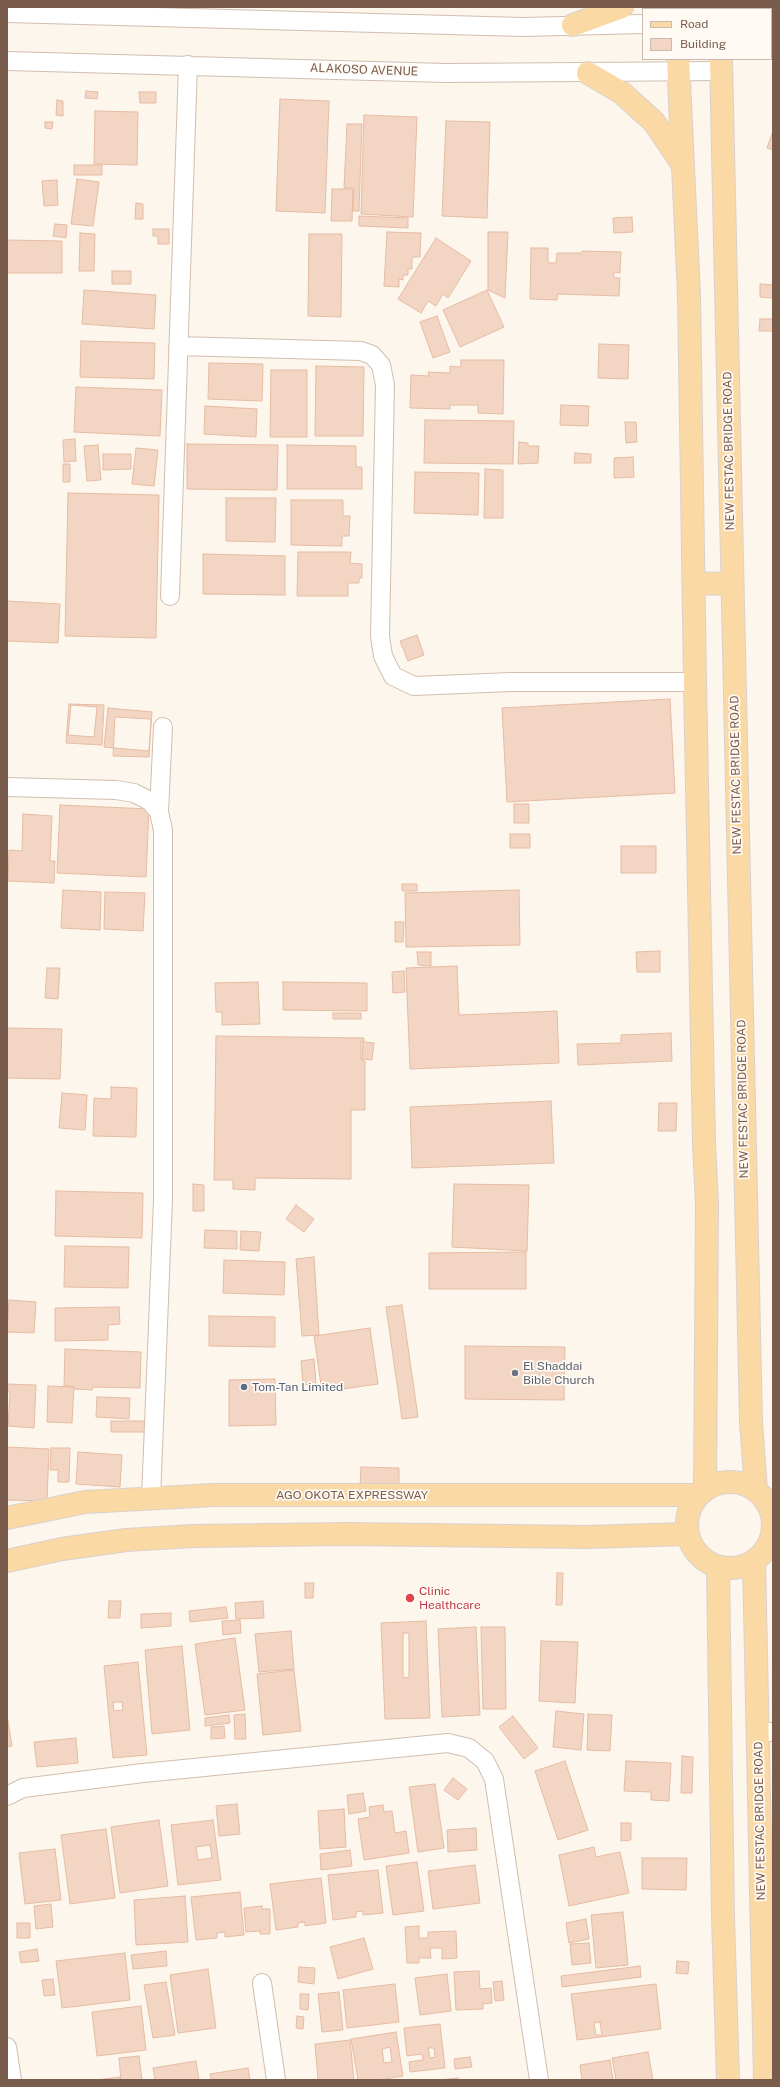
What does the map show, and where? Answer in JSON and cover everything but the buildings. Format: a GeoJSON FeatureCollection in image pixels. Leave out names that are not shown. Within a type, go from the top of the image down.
{"type":"FeatureCollection","features":[{"type":"Feature","properties":{"kind":"main road"},"geometry":{"type":"LineString","coordinates":[[573,26],[622,7]]}},
{"type":"Feature","properties":{"kind":"main road","name":"NEW FESTAC BRIDGE ROAD"},"geometry":{"type":"LineString","coordinates":[[721,65],[731,584],[750,1370],[756,1491]]}},
{"type":"Feature","properties":{"kind":"main road"},"geometry":{"type":"LineString","coordinates":[[678,66],[684,165],[689,295],[695,682],[707,1205],[701,1493]]}},
{"type":"Feature","properties":{"kind":"main road"},"geometry":{"type":"LineString","coordinates":[[588,73],[622,93],[654,122],[684,165]]}},
{"type":"Feature","properties":{"kind":"main road"},"geometry":{"type":"LineString","coordinates":[[694,583],[731,584]]}},
{"type":"Feature","properties":{"kind":"main road"},"geometry":{"type":"LineString","coordinates":[[721,1483],[740,1483],[756,1491],[765,1500],[772,1512],[773,1524],[771,1536],[765,1552],[736,1568],[718,1567],[703,1560],[693,1548],[687,1534],[686,1520],[690,1507],[701,1493],[721,1483]]}},
{"type":"Feature","properties":{"kind":"main road","name":"AGO OKOTA EXPRESSWAY"},"geometry":{"type":"LineString","coordinates":[[7,1518],[85,1502],[222,1495],[701,1493]]}},
{"type":"Feature","properties":{"kind":"main road"},"geometry":{"type":"LineString","coordinates":[[7,1561],[62,1549],[126,1540],[193,1536],[346,1534],[587,1537],[687,1534]]}},
{"type":"Feature","properties":{"kind":"main road","name":"NEW FESTAC BRIDGE ROAD"},"geometry":{"type":"LineString","coordinates":[[765,1552],[765,2080]]}},
{"type":"Feature","properties":{"kind":"main road"},"geometry":{"type":"LineString","coordinates":[[718,1567],[723,1916],[728,2080]]}},
{"type":"Feature","properties":{"kind":"street"},"geometry":{"type":"LineString","coordinates":[[7,13],[508,27],[642,24]]}},
{"type":"Feature","properties":{"kind":"street","name":"ALAKOSO AVENUE"},"geometry":{"type":"LineString","coordinates":[[7,61],[446,73],[588,73],[678,66],[721,65]]}},
{"type":"Feature","properties":{"kind":"street"},"geometry":{"type":"LineString","coordinates":[[170,596],[188,65]]}},
{"type":"Feature","properties":{"kind":"street"},"geometry":{"type":"LineString","coordinates":[[178,346],[361,350],[372,355],[381,365],[385,385],[380,636],[383,656],[393,676],[414,686],[511,682],[695,682]]}},
{"type":"Feature","properties":{"kind":"street"},"geometry":{"type":"LineString","coordinates":[[151,1499],[163,1200],[163,838],[159,812],[163,727]]}},
{"type":"Feature","properties":{"kind":"street"},"geometry":{"type":"LineString","coordinates":[[7,787],[116,790],[134,793],[150,800],[159,812]]}},
{"type":"Feature","properties":{"kind":"street"},"geometry":{"type":"LineString","coordinates":[[7,1796],[23,1788],[143,1773],[448,1743],[469,1748],[485,1761],[494,1779],[539,2080]]}},
{"type":"Feature","properties":{"kind":"street"},"geometry":{"type":"LineString","coordinates":[[262,1983],[276,2080]]}},
{"type":"Feature","properties":{"kind":"street"},"geometry":{"type":"LineString","coordinates":[[7,2047],[12,2080]]}},
{"type":"Feature","properties":{"kind":"place","name":"El Shaddai Bible Church"},"geometry":{"type":"Point","coordinates":[515,1373]}},
{"type":"Feature","properties":{"kind":"place","name":"Tom-Tan Limited"},"geometry":{"type":"Point","coordinates":[244,1387]}},
{"type":"Feature","properties":{"kind":"place","name":"Clinic Healthcare"},"geometry":{"type":"Point","coordinates":[410,1598]}}]}
